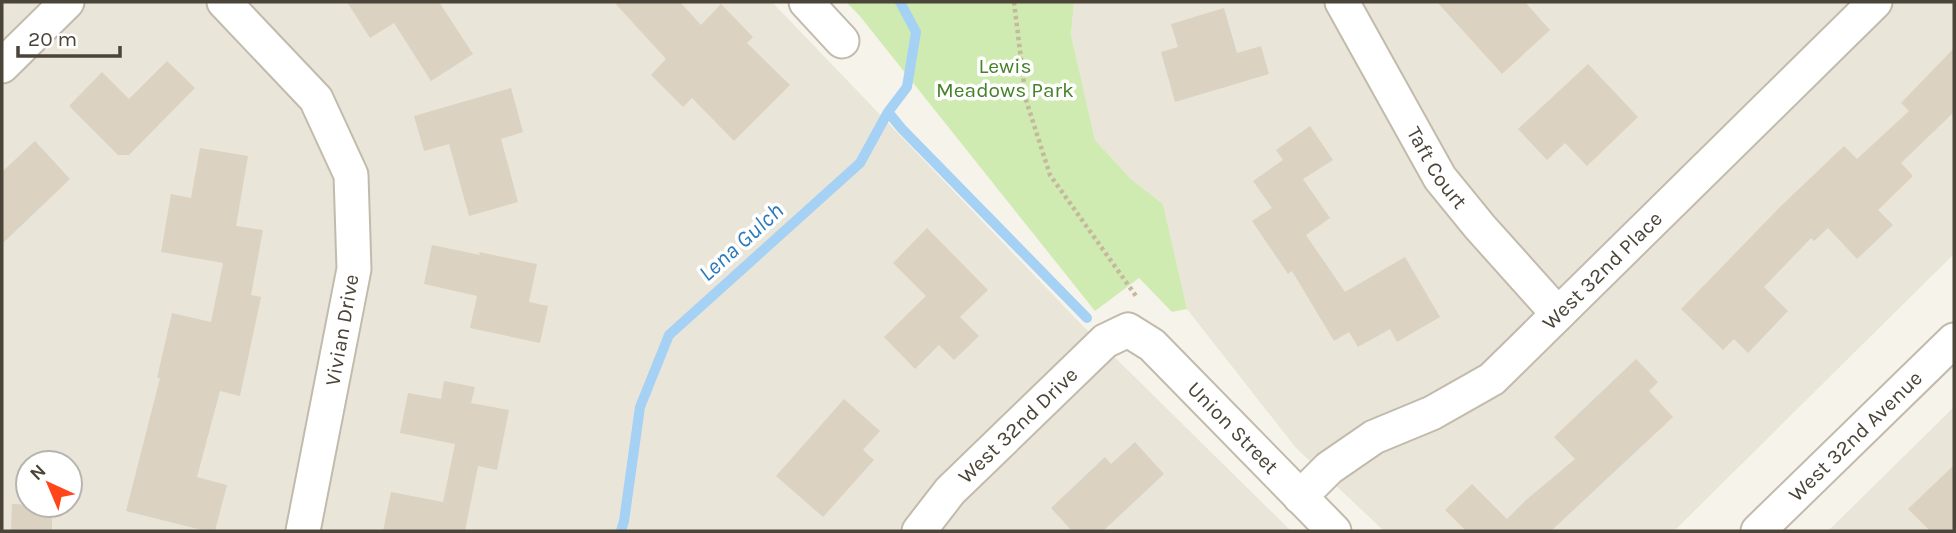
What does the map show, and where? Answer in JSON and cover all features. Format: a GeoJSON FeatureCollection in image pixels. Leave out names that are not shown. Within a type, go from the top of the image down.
{"type":"FeatureCollection","features":[{"type":"Feature","properties":{"kind":"street"},"geometry":{"type":"LineString","coordinates":[[2,66],[67,2]]}},
{"type":"Feature","properties":{"kind":"street","name":"Vivian Drive"},"geometry":{"type":"LineString","coordinates":[[224,2],[316,99],[351,174],[354,268],[303,531]]}},
{"type":"Feature","properties":{"kind":"street"},"geometry":{"type":"LineString","coordinates":[[806,2],[842,41]]}},
{"type":"Feature","properties":{"kind":"street","name":"Taft Court"},"geometry":{"type":"LineString","coordinates":[[1342,2],[1440,178],[1558,314]]}},
{"type":"Feature","properties":{"kind":"street","name":"West 32nd Place"},"geometry":{"type":"LineString","coordinates":[[1300,497],[1329,468],[1374,437],[1432,413],[1492,379],[1875,2]]}},
{"type":"Feature","properties":{"kind":"street","name":"Union Street"},"geometry":{"type":"LineString","coordinates":[[1128,330],[1152,345],[1335,531]]}},
{"type":"Feature","properties":{"kind":"street","name":"West 32nd Drive"},"geometry":{"type":"LineString","coordinates":[[919,531],[950,491],[1096,349],[1105,341],[1128,330]]}},
{"type":"Feature","properties":{"kind":"street","name":"West 32nd Avenue"},"geometry":{"type":"LineString","coordinates":[[1758,531],[1954,340]]}},
{"type":"Feature","properties":{"kind":"path"},"geometry":{"type":"LineString","coordinates":[[1014,2],[1026,100],[1051,174],[1136,296],[1128,330]]}},
{"type":"Feature","properties":{"kind":"shaded area"},"geometry":{"type":"Polygon","coordinates":[[[2,2],[772,2],[1080,323],[1291,531],[2,531],[2,2]]]}},
{"type":"Feature","properties":{"kind":"shaded area"},"geometry":{"type":"Polygon","coordinates":[[[1074,2],[1954,2],[1954,254],[1674,531],[1384,531],[1296,448],[1187,309],[1163,204],[1131,179],[1095,140],[1071,35],[1074,2]]]}},
{"type":"Feature","properties":{"kind":"shaded area"},"geometry":{"type":"Polygon","coordinates":[[[1954,407],[1954,531],[1828,531],[1954,407]]]}},
{"type":"Feature","properties":{"kind":"green space","name":"Lewis Meadows Park"},"geometry":{"type":"Polygon","coordinates":[[[846,2],[1074,2],[1071,35],[1095,140],[1131,179],[1163,204],[1187,309],[1172,312],[1139,278],[1095,311],[846,2]]]}},
{"type":"Feature","properties":{"kind":"building"},"geometry":{"type":"Polygon","coordinates":[[[347,2],[439,2],[473,54],[431,81],[394,23],[370,38],[347,2]]]}},
{"type":"Feature","properties":{"kind":"building"},"geometry":{"type":"Polygon","coordinates":[[[614,2],[680,2],[701,25],[721,4],[753,37],[747,43],[790,85],[734,141],[692,98],[683,107],[651,75],[666,59],[614,2]]]}},
{"type":"Feature","properties":{"kind":"building"},"geometry":{"type":"Polygon","coordinates":[[[1437,2],[1525,2],[1550,30],[1502,74],[1437,2]]]}},
{"type":"Feature","properties":{"kind":"building"},"geometry":{"type":"Polygon","coordinates":[[[1224,8],[1237,53],[1261,46],[1269,74],[1175,102],[1161,52],[1178,47],[1171,24],[1224,8]]]}},
{"type":"Feature","properties":{"kind":"building"},"geometry":{"type":"Polygon","coordinates":[[[1954,48],[1954,112],[1901,163],[1913,176],[1878,210],[1893,225],[1857,259],[1828,228],[1814,241],[1811,238],[1764,287],[1788,311],[1748,353],[1734,339],[1723,350],[1681,309],[1781,206],[1844,146],[1857,159],[1909,111],[1901,103],[1954,48]]]}},
{"type":"Feature","properties":{"kind":"building"},"geometry":{"type":"Polygon","coordinates":[[[167,61],[195,88],[129,155],[118,155],[69,106],[102,72],[129,99],[167,61]]]}},
{"type":"Feature","properties":{"kind":"building"},"geometry":{"type":"Polygon","coordinates":[[[1588,64],[1638,117],[1587,166],[1565,143],[1547,160],[1518,129],[1588,64]]]}},
{"type":"Feature","properties":{"kind":"building"},"geometry":{"type":"Polygon","coordinates":[[[511,88],[523,132],[501,139],[518,202],[469,216],[449,144],[424,151],[414,116],[511,88]]]}},
{"type":"Feature","properties":{"kind":"building"},"geometry":{"type":"Polygon","coordinates":[[[1310,126],[1333,160],[1303,179],[1330,218],[1306,235],[1345,292],[1405,257],[1440,317],[1397,342],[1390,329],[1358,347],[1349,332],[1334,341],[1292,271],[1288,274],[1252,221],[1272,208],[1253,181],[1283,160],[1276,150],[1310,126]]]}},
{"type":"Feature","properties":{"kind":"building"},"geometry":{"type":"Polygon","coordinates":[[[35,141],[70,179],[2,244],[2,172],[35,141]]]}},
{"type":"Feature","properties":{"kind":"building"},"geometry":{"type":"Polygon","coordinates":[[[200,148],[248,156],[236,226],[263,230],[251,295],[261,297],[240,396],[220,391],[197,477],[227,485],[215,531],[126,511],[160,378],[157,378],[172,313],[211,322],[223,263],[161,252],[171,194],[191,198],[200,148]]]}},
{"type":"Feature","properties":{"kind":"building"},"geometry":{"type":"Polygon","coordinates":[[[927,228],[988,290],[960,317],[979,336],[954,360],[939,345],[915,369],[884,337],[926,296],[893,263],[927,228]]]}},
{"type":"Feature","properties":{"kind":"building"},"geometry":{"type":"Polygon","coordinates":[[[432,245],[537,264],[529,302],[548,306],[540,343],[470,328],[477,296],[424,284],[432,245]]]}},
{"type":"Feature","properties":{"kind":"building"},"geometry":{"type":"Polygon","coordinates":[[[1636,359],[1658,382],[1649,391],[1673,417],[1551,531],[1466,531],[1445,510],[1472,484],[1507,519],[1575,459],[1554,437],[1636,359]]]}},
{"type":"Feature","properties":{"kind":"building"},"geometry":{"type":"Polygon","coordinates":[[[444,381],[475,387],[471,403],[509,410],[497,470],[478,466],[465,531],[383,531],[391,492],[443,502],[455,444],[400,433],[408,393],[441,399],[444,381]]]}},
{"type":"Feature","properties":{"kind":"building"},"geometry":{"type":"Polygon","coordinates":[[[844,399],[880,431],[863,450],[874,460],[823,517],[776,476],[844,399]]]}},
{"type":"Feature","properties":{"kind":"building"},"geometry":{"type":"Polygon","coordinates":[[[1135,442],[1164,474],[1103,531],[1072,531],[1051,508],[1105,457],[1111,464],[1135,442]]]}},
{"type":"Feature","properties":{"kind":"building"},"geometry":{"type":"Polygon","coordinates":[[[1954,465],[1954,531],[1930,531],[1908,509],[1954,465]]]}},
{"type":"Feature","properties":{"kind":"building"},"geometry":{"type":"Polygon","coordinates":[[[12,504],[14,519],[52,519],[52,531],[11,531],[12,504]]]}},
{"type":"Feature","properties":{"kind":"waterway","name":"Lena Gulch"},"geometry":{"type":"LineString","coordinates":[[621,531],[640,407],[669,335],[860,163],[888,112],[907,87],[916,32],[900,2]]}},
{"type":"Feature","properties":{"kind":"waterway"},"geometry":{"type":"LineString","coordinates":[[888,112],[1087,318]]}}]}
